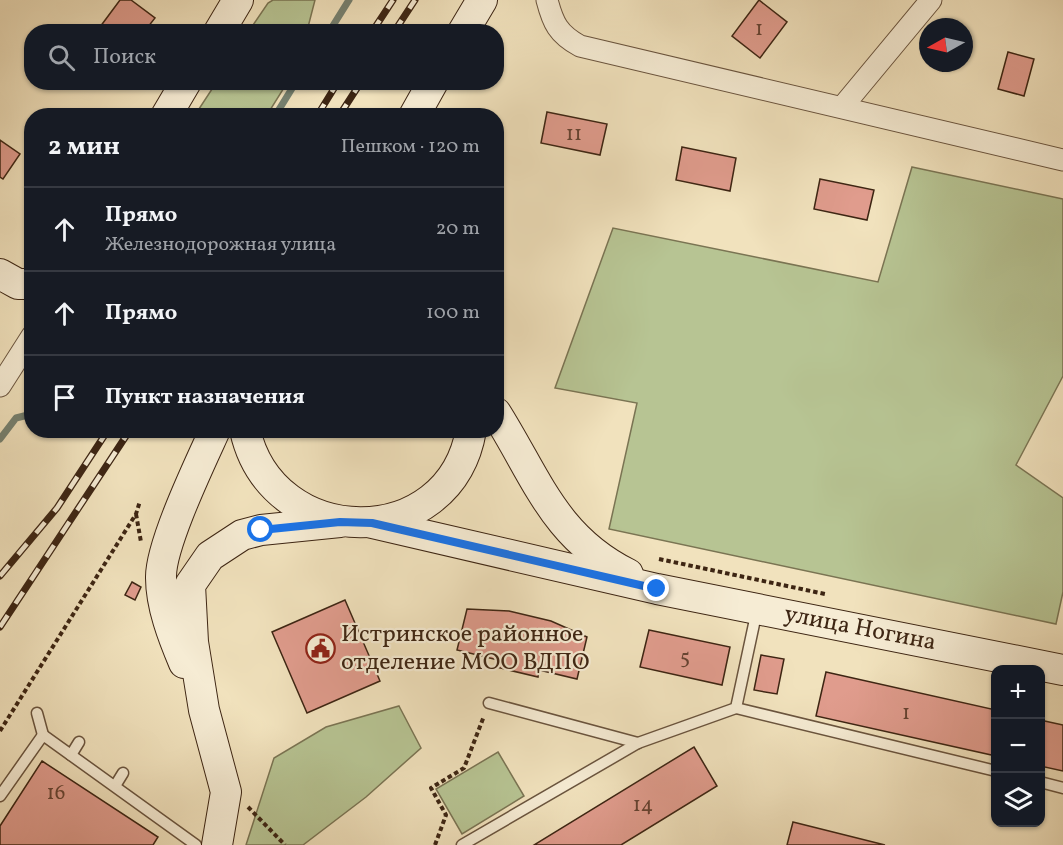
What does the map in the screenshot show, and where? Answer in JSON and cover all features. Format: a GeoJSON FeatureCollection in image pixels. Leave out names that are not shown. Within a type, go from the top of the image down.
{"type":"FeatureCollection","features":[{"type":"Feature","properties":{"kind":"street"},"geometry":{"type":"LineString","coordinates":[[468,24],[482,0]]}},
{"type":"Feature","properties":{"kind":"street"},"geometry":{"type":"LineString","coordinates":[[547,0],[554,24],[565,38],[580,46],[843,106],[1063,160]]}},
{"type":"Feature","properties":{"kind":"street"},"geometry":{"type":"LineString","coordinates":[[843,106],[931,0]]}},
{"type":"Feature","properties":{"kind":"street"},"geometry":{"type":"LineString","coordinates":[[171,108],[181,90]]}},
{"type":"Feature","properties":{"kind":"street"},"geometry":{"type":"LineString","coordinates":[[0,274],[18,284],[24,284]]}},
{"type":"Feature","properties":{"kind":"street"},"geometry":{"type":"LineString","coordinates":[[0,386],[24,348]]}},
{"type":"Feature","properties":{"kind":"street"},"geometry":{"type":"LineString","coordinates":[[504,426],[547,503],[565,527],[589,550],[617,569],[657,589]]}},
{"type":"Feature","properties":{"kind":"street"},"geometry":{"type":"LineString","coordinates":[[204,710],[174,641],[160,577],[179,514],[212,438]]}},
{"type":"Feature","properties":{"kind":"street"},"geometry":{"type":"LineString","coordinates":[[248,438],[256,461],[280,493],[313,515],[340,522]]}},
{"type":"Feature","properties":{"kind":"street"},"geometry":{"type":"LineString","coordinates":[[372,523],[411,511],[442,487],[460,462],[468,438]]}},
{"type":"Feature","properties":{"kind":"street"},"geometry":{"type":"LineString","coordinates":[[217,845],[226,792],[204,710],[193,642],[190,585],[210,556],[242,535],[261,530],[340,522],[372,523],[657,589]]}},
{"type":"Feature","properties":{"kind":"street","name":"улица Ногина"},"geometry":{"type":"LineString","coordinates":[[657,589],[1063,670]]}},
{"type":"Feature","properties":{"kind":"lane"},"geometry":{"type":"LineString","coordinates":[[736,708],[758,609]]}},
{"type":"Feature","properties":{"kind":"lane"},"geometry":{"type":"LineString","coordinates":[[489,703],[638,743]]}},
{"type":"Feature","properties":{"kind":"lane"},"geometry":{"type":"LineString","coordinates":[[462,845],[638,743],[736,708],[991,770]]}},
{"type":"Feature","properties":{"kind":"lane"},"geometry":{"type":"LineString","coordinates":[[37,712],[44,735],[196,845]]}},
{"type":"Feature","properties":{"kind":"lane"},"geometry":{"type":"LineString","coordinates":[[0,796],[44,735]]}},
{"type":"Feature","properties":{"kind":"lane"},"geometry":{"type":"LineString","coordinates":[[71,755],[79,742]]}},
{"type":"Feature","properties":{"kind":"lane"},"geometry":{"type":"LineString","coordinates":[[115,786],[123,773]]}},
{"type":"Feature","properties":{"kind":"lane"},"geometry":{"type":"LineString","coordinates":[[1045,783],[1063,788]]}},
{"type":"Feature","properties":{"kind":"path"},"geometry":{"type":"LineString","coordinates":[[0,731],[135,514],[140,501]]}},
{"type":"Feature","properties":{"kind":"path"},"geometry":{"type":"LineString","coordinates":[[435,845],[446,815],[431,788],[464,768],[489,703]]}},
{"type":"Feature","properties":{"kind":"path"},"geometry":{"type":"LineString","coordinates":[[244,803],[285,845]]}},
{"type":"Feature","properties":{"kind":"green space"},"geometry":{"type":"Polygon","coordinates":[[[273,0],[315,0],[309,24],[254,24],[268,3],[273,0]]]}},
{"type":"Feature","properties":{"kind":"green space"},"geometry":{"type":"Polygon","coordinates":[[[211,90],[283,90],[271,108],[200,108],[211,90]]]}},
{"type":"Feature","properties":{"kind":"green space"},"geometry":{"type":"Polygon","coordinates":[[[912,167],[1063,199],[1063,376],[1016,465],[1063,498],[1063,592],[1056,624],[609,529],[637,403],[555,388],[613,228],[878,282],[912,167]]]}},
{"type":"Feature","properties":{"kind":"green space"},"geometry":{"type":"Polygon","coordinates":[[[399,706],[421,748],[366,797],[303,845],[246,845],[274,758],[326,727],[399,706]]]}},
{"type":"Feature","properties":{"kind":"green space"},"geometry":{"type":"Polygon","coordinates":[[[498,752],[524,796],[462,834],[436,789],[498,752]]]}},
{"type":"Feature","properties":{"kind":"building"},"geometry":{"type":"Polygon","coordinates":[[[120,0],[131,0],[155,18],[150,24],[102,24],[120,0]]]}},
{"type":"Feature","properties":{"kind":"building"},"geometry":{"type":"Polygon","coordinates":[[[759,0],[787,22],[760,58],[732,36],[759,0]]]}},
{"type":"Feature","properties":{"kind":"building"},"geometry":{"type":"Polygon","coordinates":[[[1008,52],[1034,59],[1024,96],[998,89],[1008,52]]]}},
{"type":"Feature","properties":{"kind":"building"},"geometry":{"type":"Polygon","coordinates":[[[547,112],[607,124],[600,155],[541,143],[547,112]]]}},
{"type":"Feature","properties":{"kind":"building"},"geometry":{"type":"Polygon","coordinates":[[[0,140],[20,154],[3,179],[0,177],[0,140]]]}},
{"type":"Feature","properties":{"kind":"building"},"geometry":{"type":"Polygon","coordinates":[[[682,147],[736,158],[730,191],[676,180],[682,147]]]}},
{"type":"Feature","properties":{"kind":"building"},"geometry":{"type":"Polygon","coordinates":[[[820,179],[874,190],[867,220],[814,209],[820,179]]]}},
{"type":"Feature","properties":{"kind":"building"},"geometry":{"type":"Polygon","coordinates":[[[132,582],[141,587],[135,600],[125,595],[132,582]]]}},
{"type":"Feature","properties":{"kind":"building"},"geometry":{"type":"Polygon","coordinates":[[[345,600],[380,681],[307,713],[272,632],[345,600]]]}},
{"type":"Feature","properties":{"kind":"building"},"geometry":{"type":"Polygon","coordinates":[[[467,609],[509,611],[551,621],[587,637],[577,679],[539,670],[538,677],[496,667],[498,660],[457,650],[467,609]]]}},
{"type":"Feature","properties":{"kind":"building"},"geometry":{"type":"Polygon","coordinates":[[[649,630],[730,647],[722,685],[640,667],[649,630]]]}},
{"type":"Feature","properties":{"kind":"building"},"geometry":{"type":"Polygon","coordinates":[[[761,655],[784,659],[777,694],[754,690],[761,655]]]}},
{"type":"Feature","properties":{"kind":"building"},"geometry":{"type":"Polygon","coordinates":[[[826,672],[991,709],[991,755],[816,716],[826,672]]]}},
{"type":"Feature","properties":{"kind":"building"},"geometry":{"type":"Polygon","coordinates":[[[1045,721],[1063,725],[1063,771],[1045,767],[1045,721]]]}},
{"type":"Feature","properties":{"kind":"building"},"geometry":{"type":"Polygon","coordinates":[[[694,747],[717,786],[621,845],[534,845],[694,747]]]}},
{"type":"Feature","properties":{"kind":"building"},"geometry":{"type":"Polygon","coordinates":[[[42,761],[158,837],[153,845],[0,845],[0,826],[42,761]]]}},
{"type":"Feature","properties":{"kind":"building"},"geometry":{"type":"Polygon","coordinates":[[[793,822],[885,845],[787,845],[793,822]]]}},
{"type":"Feature","properties":{"kind":"waterway"},"geometry":{"type":"LineString","coordinates":[[334,24],[349,0]]}},
{"type":"Feature","properties":{"kind":"waterway"},"geometry":{"type":"LineString","coordinates":[[280,108],[291,90]]}},
{"type":"Feature","properties":{"kind":"waterway"},"geometry":{"type":"LineString","coordinates":[[0,439],[16,418],[24,416]]}},
{"type":"Feature","properties":{"kind":"railway"},"geometry":{"type":"LineString","coordinates":[[377,24],[393,0]]}},
{"type":"Feature","properties":{"kind":"railway"},"geometry":{"type":"LineString","coordinates":[[399,24],[415,0]]}},
{"type":"Feature","properties":{"kind":"railway"},"geometry":{"type":"LineString","coordinates":[[322,108],[333,90]]}},
{"type":"Feature","properties":{"kind":"railway"},"geometry":{"type":"LineString","coordinates":[[344,108],[356,90]]}},
{"type":"Feature","properties":{"kind":"railway"},"geometry":{"type":"LineString","coordinates":[[0,576],[57,508],[103,438]]}},
{"type":"Feature","properties":{"kind":"railway"},"geometry":{"type":"LineString","coordinates":[[0,627],[125,438]]}},
{"type":"Feature","properties":{"kind":"place","name":"Истринское районное отделение МОО ВДПО"},"geometry":{"type":"Point","coordinates":[320,649]}},
{"type":"Feature","properties":{"kind":"route"},"geometry":{"type":"LineString","coordinates":[[261,530],[312,527],[340,522],[372,523],[657,589]]}}]}
